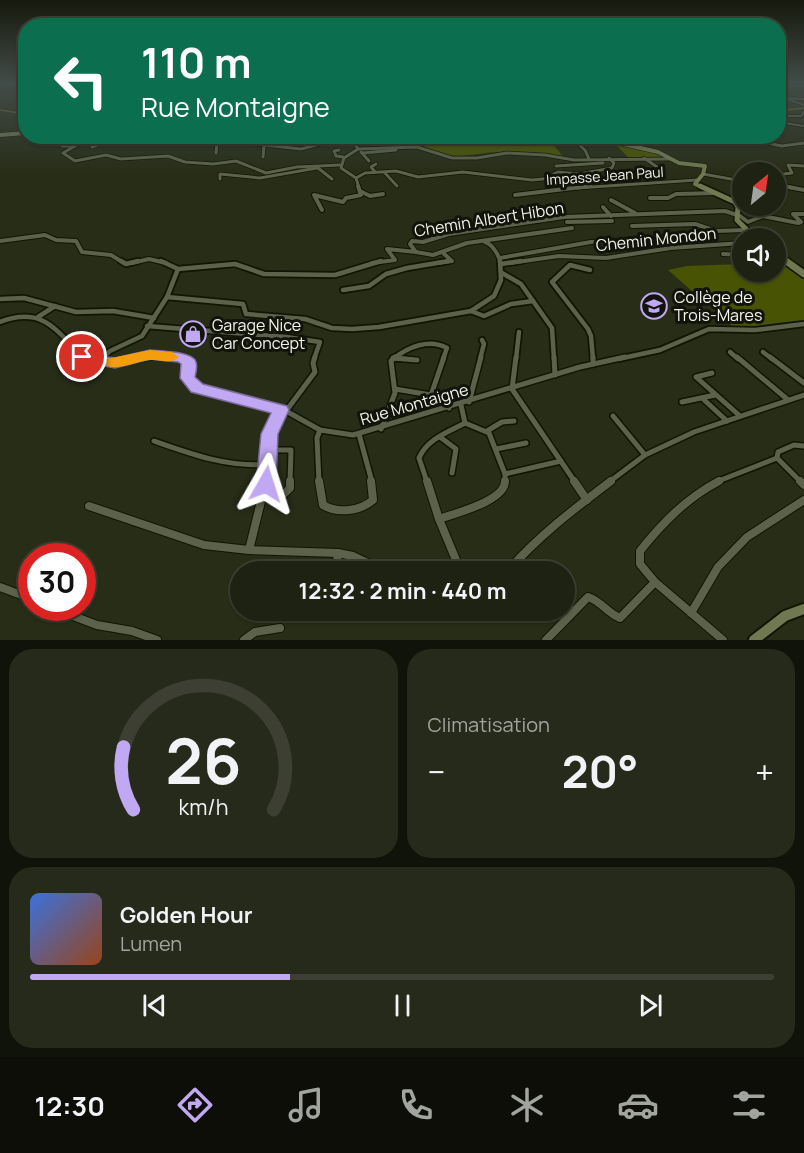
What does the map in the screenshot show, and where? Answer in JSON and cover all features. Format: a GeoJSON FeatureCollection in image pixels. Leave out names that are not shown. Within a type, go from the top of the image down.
{"type":"FeatureCollection","features":[{"type":"Feature","properties":{"kind":"main road"},"geometry":{"type":"LineString","coordinates":[[0,135],[18,134]]}},
{"type":"Feature","properties":{"kind":"main road"},"geometry":{"type":"LineString","coordinates":[[623,144],[654,151],[682,164],[704,165],[706,167],[697,180],[696,186],[731,200]]}},
{"type":"Feature","properties":{"kind":"main road"},"geometry":{"type":"LineString","coordinates":[[786,261],[804,274]]}},
{"type":"Feature","properties":{"kind":"main road"},"geometry":{"type":"LineString","coordinates":[[754,640],[785,616],[804,609]]}},
{"type":"Feature","properties":{"kind":"street"},"geometry":{"type":"LineString","coordinates":[[786,116],[801,116],[801,113]]}},
{"type":"Feature","properties":{"kind":"street"},"geometry":{"type":"LineString","coordinates":[[786,122],[804,126]]}},
{"type":"Feature","properties":{"kind":"street"},"geometry":{"type":"LineString","coordinates":[[772,144],[804,143]]}},
{"type":"Feature","properties":{"kind":"street"},"geometry":{"type":"LineString","coordinates":[[62,144],[62,146],[75,146]]}},
{"type":"Feature","properties":{"kind":"street"},"geometry":{"type":"LineString","coordinates":[[79,144],[63,153],[75,161],[106,155],[121,159],[168,156],[185,162],[213,164],[236,160],[260,172],[325,166]]}},
{"type":"Feature","properties":{"kind":"street"},"geometry":{"type":"LineString","coordinates":[[216,153],[217,144]]}},
{"type":"Feature","properties":{"kind":"street"},"geometry":{"type":"LineString","coordinates":[[256,144],[301,149],[325,144]]}},
{"type":"Feature","properties":{"kind":"street"},"geometry":{"type":"LineString","coordinates":[[289,144],[290,148]]}},
{"type":"Feature","properties":{"kind":"street"},"geometry":{"type":"LineString","coordinates":[[358,149],[356,146],[360,144]]}},
{"type":"Feature","properties":{"kind":"street"},"geometry":{"type":"LineString","coordinates":[[409,144],[412,147]]}},
{"type":"Feature","properties":{"kind":"street"},"geometry":{"type":"LineString","coordinates":[[578,144],[585,150],[589,159]]}},
{"type":"Feature","properties":{"kind":"street"},"geometry":{"type":"LineString","coordinates":[[263,157],[264,146]]}},
{"type":"Feature","properties":{"kind":"street"},"geometry":{"type":"LineString","coordinates":[[339,150],[334,152],[336,156],[343,157],[358,149],[412,147],[452,158],[477,158],[507,153],[574,160],[670,159]]}},
{"type":"Feature","properties":{"kind":"street"},"geometry":{"type":"LineString","coordinates":[[363,153],[422,148]]}},
{"type":"Feature","properties":{"kind":"street"},"geometry":{"type":"LineString","coordinates":[[358,149],[369,161]]}},
{"type":"Feature","properties":{"kind":"street"},"geometry":{"type":"LineString","coordinates":[[379,152],[383,156]]}},
{"type":"Feature","properties":{"kind":"street"},"geometry":{"type":"LineString","coordinates":[[340,165],[343,157]]}},
{"type":"Feature","properties":{"kind":"street"},"geometry":{"type":"LineString","coordinates":[[556,157],[557,167],[603,163],[598,159]]}},
{"type":"Feature","properties":{"kind":"street"},"geometry":{"type":"LineString","coordinates":[[356,178],[365,173],[400,171],[418,177],[471,172],[532,180],[560,172],[578,174],[612,168],[614,163],[609,158]]}},
{"type":"Feature","properties":{"kind":"street"},"geometry":{"type":"LineString","coordinates":[[644,158],[657,167]]}},
{"type":"Feature","properties":{"kind":"street"},"geometry":{"type":"LineString","coordinates":[[574,160],[578,165]]}},
{"type":"Feature","properties":{"kind":"street"},"geometry":{"type":"LineString","coordinates":[[375,172],[371,167],[376,164]]}},
{"type":"Feature","properties":{"kind":"street"},"geometry":{"type":"LineString","coordinates":[[220,178],[220,174],[260,178],[291,167],[340,165]]}},
{"type":"Feature","properties":{"kind":"street"},"geometry":{"type":"LineString","coordinates":[[340,165],[356,178]]}},
{"type":"Feature","properties":{"kind":"street"},"geometry":{"type":"LineString","coordinates":[[786,174],[792,173],[788,165],[804,166]]}},
{"type":"Feature","properties":{"kind":"street"},"geometry":{"type":"LineString","coordinates":[[385,166],[390,171]]}},
{"type":"Feature","properties":{"kind":"street"},"geometry":{"type":"LineString","coordinates":[[318,168],[332,179]]}},
{"type":"Feature","properties":{"kind":"street"},"geometry":{"type":"LineString","coordinates":[[384,172],[397,186]]}},
{"type":"Feature","properties":{"kind":"street"},"geometry":{"type":"LineString","coordinates":[[703,174],[732,178]]}},
{"type":"Feature","properties":{"kind":"street"},"geometry":{"type":"LineString","coordinates":[[242,175],[243,183]]}},
{"type":"Feature","properties":{"kind":"street"},"geometry":{"type":"LineString","coordinates":[[356,178],[355,181],[360,191],[371,196],[382,194]]}},
{"type":"Feature","properties":{"kind":"street","name":"Impasse Jean Paul"},"geometry":{"type":"LineString","coordinates":[[514,195],[610,184],[660,184],[676,180],[697,180]]}},
{"type":"Feature","properties":{"kind":"street"},"geometry":{"type":"LineString","coordinates":[[786,187],[804,190]]}},
{"type":"Feature","properties":{"kind":"street"},"geometry":{"type":"LineString","coordinates":[[322,210],[314,195],[344,202],[346,198],[359,196],[360,191]]}},
{"type":"Feature","properties":{"kind":"street"},"geometry":{"type":"LineString","coordinates":[[650,198],[716,193]]}},
{"type":"Feature","properties":{"kind":"street"},"geometry":{"type":"LineString","coordinates":[[611,200],[637,214]]}},
{"type":"Feature","properties":{"kind":"street"},"geometry":{"type":"LineString","coordinates":[[603,207],[611,216]]}},
{"type":"Feature","properties":{"kind":"street","name":"Chemin Albert Hibon"},"geometry":{"type":"LineString","coordinates":[[417,252],[410,244],[412,241],[426,242],[448,234],[561,218],[725,211],[732,213]]}},
{"type":"Feature","properties":{"kind":"street","name":"Chemin Albert Hibon"},"geometry":{"type":"LineString","coordinates":[[740,216],[748,222],[763,216],[798,223],[801,222],[794,214],[804,214]]}},
{"type":"Feature","properties":{"kind":"street"},"geometry":{"type":"LineString","coordinates":[[417,252],[429,255],[467,243],[572,228],[561,218]]}},
{"type":"Feature","properties":{"kind":"street"},"geometry":{"type":"LineString","coordinates":[[567,222],[612,221]]}},
{"type":"Feature","properties":{"kind":"street"},"geometry":{"type":"LineString","coordinates":[[632,226],[696,224],[713,231],[732,231]]}},
{"type":"Feature","properties":{"kind":"street","name":"Chemin Albert Hibon"},"geometry":{"type":"LineString","coordinates":[[0,241],[42,235],[56,240],[71,239],[79,243],[82,252],[111,255],[126,264],[149,259],[165,262],[177,269],[235,264],[264,274],[335,275],[374,262],[395,260],[387,249],[417,252]]}},
{"type":"Feature","properties":{"kind":"street"},"geometry":{"type":"LineString","coordinates":[[500,261],[591,242],[686,238]]}},
{"type":"Feature","properties":{"kind":"street"},"geometry":{"type":"LineString","coordinates":[[167,297],[243,304],[246,315],[310,320],[338,329],[379,327],[471,311],[496,293],[502,273],[500,261],[489,243],[485,242]]}},
{"type":"Feature","properties":{"kind":"street","name":"Chemin Mondon"},"geometry":{"type":"LineString","coordinates":[[500,261],[559,256],[606,258],[670,248],[732,244]]}},
{"type":"Feature","properties":{"kind":"street"},"geometry":{"type":"LineString","coordinates":[[343,290],[369,286],[373,280],[409,267],[452,261],[442,252]]}},
{"type":"Feature","properties":{"kind":"street"},"geometry":{"type":"LineString","coordinates":[[723,254],[732,254]]}},
{"type":"Feature","properties":{"kind":"street"},"geometry":{"type":"LineString","coordinates":[[590,270],[570,265],[552,282],[588,329],[593,364]]}},
{"type":"Feature","properties":{"kind":"street"},"geometry":{"type":"LineString","coordinates":[[100,361],[110,351],[142,336],[160,304],[167,297],[177,269]]}},
{"type":"Feature","properties":{"kind":"street"},"geometry":{"type":"LineString","coordinates":[[502,273],[521,284],[552,328],[555,375]]}},
{"type":"Feature","properties":{"kind":"street"},"geometry":{"type":"LineString","coordinates":[[0,299],[24,298],[76,312],[113,311],[154,318]]}},
{"type":"Feature","properties":{"kind":"street"},"geometry":{"type":"LineString","coordinates":[[471,311],[482,317],[512,304],[533,301]]}},
{"type":"Feature","properties":{"kind":"street"},"geometry":{"type":"LineString","coordinates":[[0,322],[25,314],[38,316],[55,306]]}},
{"type":"Feature","properties":{"kind":"street","name":"Rue Montaigne"},"geometry":{"type":"LineString","coordinates":[[38,316],[48,322],[82,357],[121,363],[150,355],[182,358],[189,362],[188,378],[197,388],[283,411],[320,430],[343,435],[381,429],[593,364],[660,350],[709,329],[754,330],[804,324]]}},
{"type":"Feature","properties":{"kind":"street"},"geometry":{"type":"LineString","coordinates":[[147,326],[286,337],[320,342],[313,363],[315,372],[271,429],[269,464],[249,550]]}},
{"type":"Feature","properties":{"kind":"street"},"geometry":{"type":"LineString","coordinates":[[519,332],[512,388],[587,500]]}},
{"type":"Feature","properties":{"kind":"street"},"geometry":{"type":"LineString","coordinates":[[469,402],[484,344],[482,340]]}},
{"type":"Feature","properties":{"kind":"street"},"geometry":{"type":"LineString","coordinates":[[381,429],[394,399],[395,389],[390,363],[393,358],[423,344],[441,344],[446,347],[431,395]]}},
{"type":"Feature","properties":{"kind":"street"},"geometry":{"type":"LineString","coordinates":[[730,352],[787,399]]}},
{"type":"Feature","properties":{"kind":"street"},"geometry":{"type":"LineString","coordinates":[[763,352],[804,383]]}},
{"type":"Feature","properties":{"kind":"street"},"geometry":{"type":"LineString","coordinates":[[393,358],[417,360]]}},
{"type":"Feature","properties":{"kind":"street"},"geometry":{"type":"LineString","coordinates":[[712,373],[696,377],[740,416]]}},
{"type":"Feature","properties":{"kind":"street"},"geometry":{"type":"LineString","coordinates":[[395,389],[431,395],[449,408]]}},
{"type":"Feature","properties":{"kind":"street"},"geometry":{"type":"LineString","coordinates":[[682,402],[715,394]]}},
{"type":"Feature","properties":{"kind":"street"},"geometry":{"type":"LineString","coordinates":[[516,561],[524,552],[587,500],[645,455],[694,432],[804,395]]}},
{"type":"Feature","properties":{"kind":"street"},"geometry":{"type":"LineString","coordinates":[[702,398],[727,421]]}},
{"type":"Feature","properties":{"kind":"street"},"geometry":{"type":"LineString","coordinates":[[461,405],[465,423]]}},
{"type":"Feature","properties":{"kind":"street"},"geometry":{"type":"LineString","coordinates":[[613,416],[645,455]]}},
{"type":"Feature","properties":{"kind":"street"},"geometry":{"type":"LineString","coordinates":[[487,431],[502,422],[514,421]]}},
{"type":"Feature","properties":{"kind":"street"},"geometry":{"type":"LineString","coordinates":[[439,519],[495,498],[505,486],[505,474],[487,431],[465,423],[422,450],[419,458],[439,519],[456,561]]}},
{"type":"Feature","properties":{"kind":"street"},"geometry":{"type":"LineString","coordinates":[[320,430],[317,438],[320,495],[323,505],[331,510],[367,506],[374,500],[359,434]]}},
{"type":"Feature","properties":{"kind":"street"},"geometry":{"type":"LineString","coordinates":[[440,437],[456,449],[452,473]]}},
{"type":"Feature","properties":{"kind":"street"},"geometry":{"type":"LineString","coordinates":[[154,441],[246,466],[269,464]]}},
{"type":"Feature","properties":{"kind":"street"},"geometry":{"type":"LineString","coordinates":[[496,448],[526,443]]}},
{"type":"Feature","properties":{"kind":"street"},"geometry":{"type":"LineString","coordinates":[[777,458],[778,452],[794,445],[804,446]]}},
{"type":"Feature","properties":{"kind":"street"},"geometry":{"type":"LineString","coordinates":[[263,496],[284,494],[291,488],[291,450],[269,450]]}},
{"type":"Feature","properties":{"kind":"street"},"geometry":{"type":"LineString","coordinates":[[777,458],[804,485]]}},
{"type":"Feature","properties":{"kind":"street"},"geometry":{"type":"LineString","coordinates":[[723,640],[655,582],[640,564],[640,551],[679,507],[709,486],[777,458]]}},
{"type":"Feature","properties":{"kind":"street"},"geometry":{"type":"LineString","coordinates":[[505,474],[561,461]]}},
{"type":"Feature","properties":{"kind":"street"},"geometry":{"type":"LineString","coordinates":[[691,613],[718,567],[747,537],[804,500]]}},
{"type":"Feature","properties":{"kind":"street"},"geometry":{"type":"LineString","coordinates":[[89,506],[204,545],[249,550],[338,553],[364,561]]}},
{"type":"Feature","properties":{"kind":"street"},"geometry":{"type":"LineString","coordinates":[[337,561],[338,553]]}},
{"type":"Feature","properties":{"kind":"street"},"geometry":{"type":"LineString","coordinates":[[546,640],[588,597],[596,599],[609,613],[620,618],[655,582]]}},
{"type":"Feature","properties":{"kind":"street"},"geometry":{"type":"LineString","coordinates":[[0,587],[18,594]]}},
{"type":"Feature","properties":{"kind":"street"},"geometry":{"type":"LineString","coordinates":[[86,621],[132,631],[158,640]]}},
{"type":"Feature","properties":{"kind":"street"},"geometry":{"type":"LineString","coordinates":[[244,640],[255,632],[280,628]]}},
{"type":"Feature","properties":{"kind":"green space"},"geometry":{"type":"Polygon","coordinates":[[[420,144],[553,144],[565,159],[513,152],[449,155],[420,144]]]}},
{"type":"Feature","properties":{"kind":"green space"},"geometry":{"type":"Polygon","coordinates":[[[615,144],[625,144],[651,151],[664,158],[628,157],[615,144]]]}},
{"type":"Feature","properties":{"kind":"green space"},"geometry":{"type":"Polygon","coordinates":[[[732,264],[732,282],[786,282],[786,265],[804,277],[804,321],[758,327],[733,327],[668,270],[687,266],[732,264]]]}},
{"type":"Feature","properties":{"kind":"slow traffic"},"geometry":{"type":"LineString","coordinates":[[112,362],[121,363],[150,355],[172,357]]}},
{"type":"Feature","properties":{"kind":"place","name":"Collège de Trois-Mares"},"geometry":{"type":"Point","coordinates":[654,306]}},
{"type":"Feature","properties":{"kind":"place","name":"Garage Nice Car Concept"},"geometry":{"type":"Point","coordinates":[193,334]}},
{"type":"Feature","properties":{"kind":"route"},"geometry":{"type":"LineString","coordinates":[[82,357],[115,363],[150,355],[182,358],[189,362],[187,376],[197,388],[281,410],[270,434],[266,484]]}}]}
